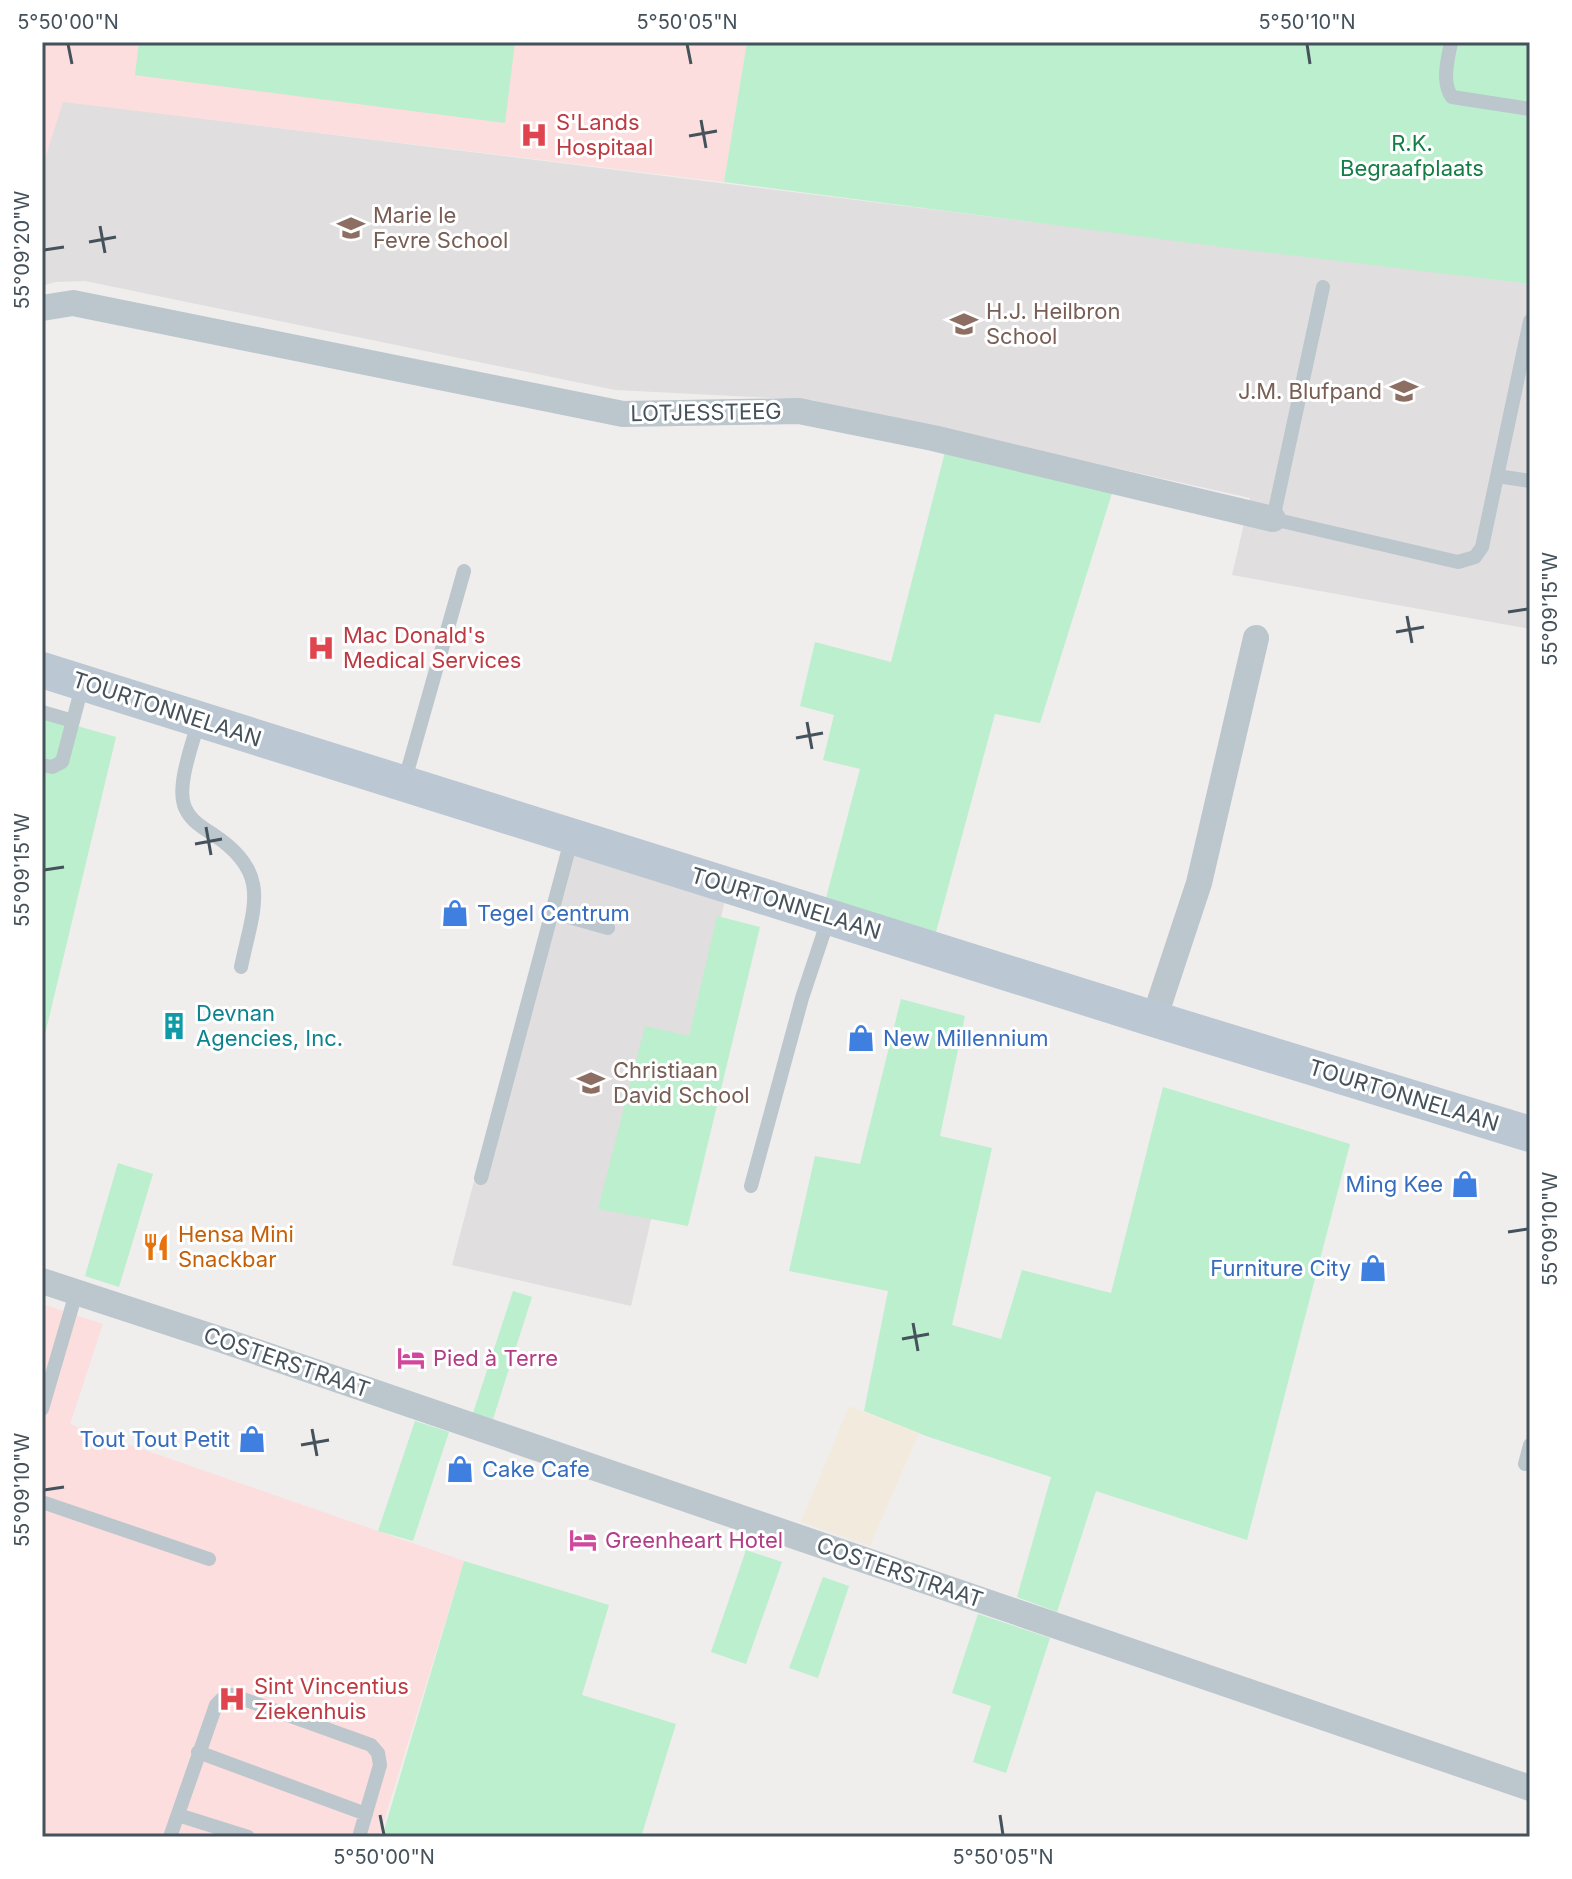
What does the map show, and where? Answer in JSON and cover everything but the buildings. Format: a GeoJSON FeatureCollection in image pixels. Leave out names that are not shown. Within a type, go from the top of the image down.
{"type":"FeatureCollection","features":[{"type":"Feature","properties":{"kind":"street","name":"LOTJESSTEEG"},"geometry":{"type":"LineString","coordinates":[[42,308],[73,303],[623,414],[799,411],[933,438],[1273,519]]}},
{"type":"Feature","properties":{"kind":"street"},"geometry":{"type":"LineString","coordinates":[[1154,1019],[1199,883],[1256,638]]}},
{"type":"Feature","properties":{"kind":"street","name":"TOURTONNELAAN"},"geometry":{"type":"LineString","coordinates":[[42,670],[1530,1134]]}},
{"type":"Feature","properties":{"kind":"street","name":"COSTERSTRAAT"},"geometry":{"type":"LineString","coordinates":[[42,1281],[255,1351],[1530,1788]]}},
{"type":"Feature","properties":{"kind":"lane"},"geometry":{"type":"LineString","coordinates":[[1451,42],[1446,79],[1447,90],[1452,97],[1530,109]]}},
{"type":"Feature","properties":{"kind":"lane"},"geometry":{"type":"LineString","coordinates":[[1323,287],[1273,519],[1458,562],[1475,557],[1482,547],[1530,321]]}},
{"type":"Feature","properties":{"kind":"lane"},"geometry":{"type":"LineString","coordinates":[[1497,476],[1530,481]]}},
{"type":"Feature","properties":{"kind":"lane"},"geometry":{"type":"LineString","coordinates":[[404,784],[464,571]]}},
{"type":"Feature","properties":{"kind":"lane"},"geometry":{"type":"LineString","coordinates":[[42,765],[59,765],[83,683]]}},
{"type":"Feature","properties":{"kind":"lane"},"geometry":{"type":"LineString","coordinates":[[42,712],[73,721]]}},
{"type":"Feature","properties":{"kind":"lane"},"geometry":{"type":"LineString","coordinates":[[199,719],[182,786],[184,805],[194,822],[244,858],[254,881],[255,900],[241,967]]}},
{"type":"Feature","properties":{"kind":"lane"},"geometry":{"type":"LineString","coordinates":[[481,1178],[572,836]]}},
{"type":"Feature","properties":{"kind":"lane"},"geometry":{"type":"LineString","coordinates":[[551,912],[608,928]]}},
{"type":"Feature","properties":{"kind":"lane"},"geometry":{"type":"LineString","coordinates":[[751,1186],[802,998],[830,917]]}},
{"type":"Feature","properties":{"kind":"lane"},"geometry":{"type":"LineString","coordinates":[[42,1409],[76,1293]]}},
{"type":"Feature","properties":{"kind":"lane"},"geometry":{"type":"LineString","coordinates":[[1525,1464],[1530,1445]]}},
{"type":"Feature","properties":{"kind":"lane"},"geometry":{"type":"LineString","coordinates":[[42,1502],[209,1559]]}},
{"type":"Feature","properties":{"kind":"lane"},"geometry":{"type":"LineString","coordinates":[[170,1837],[216,1705],[232,1695],[371,1745],[378,1753],[380,1765],[359,1837]]}},
{"type":"Feature","properties":{"kind":"lane"},"geometry":{"type":"LineString","coordinates":[[198,1752],[366,1814]]}},
{"type":"Feature","properties":{"kind":"lane"},"geometry":{"type":"LineString","coordinates":[[178,1815],[248,1837]]}},
{"type":"Feature","properties":{"kind":"shaded area","name":"S'Lands Hospitaal"},"geometry":{"type":"Polygon","coordinates":[[[42,42],[747,42],[724,182],[63,102],[42,168],[42,42]]]}},
{"type":"Feature","properties":{"kind":"shaded area"},"geometry":{"type":"Polygon","coordinates":[[[62,101],[1530,284],[1530,629],[1232,575],[1250,498],[812,400],[615,390],[85,281],[55,282],[42,286],[42,168],[62,101]]]}},
{"type":"Feature","properties":{"kind":"shaded area","name":"Christiaan David School"},"geometry":{"type":"Polygon","coordinates":[[[561,850],[725,900],[631,1306],[452,1265],[561,850]]]}},
{"type":"Feature","properties":{"kind":"shaded area","name":"Sint Vincentius Ziekenhuis"},"geometry":{"type":"Polygon","coordinates":[[[42,1304],[103,1324],[70,1424],[464,1561],[379,1837],[42,1837],[42,1304]]]}},
{"type":"Feature","properties":{"kind":"green space"},"geometry":{"type":"Polygon","coordinates":[[[139,42],[515,42],[505,123],[135,75],[139,42]]]}},
{"type":"Feature","properties":{"kind":"green space","name":"R.K. Begraafplaats"},"geometry":{"type":"Polygon","coordinates":[[[747,42],[1530,42],[1530,284],[724,182],[747,42]]]}},
{"type":"Feature","properties":{"kind":"green space"},"geometry":{"type":"Polygon","coordinates":[[[946,448],[1113,490],[1040,723],[995,714],[936,932],[826,898],[860,769],[823,760],[834,715],[800,706],[815,642],[891,662],[946,448]]]}},
{"type":"Feature","properties":{"kind":"green space"},"geometry":{"type":"Polygon","coordinates":[[[42,716],[116,737],[42,1047],[42,716]]]}},
{"type":"Feature","properties":{"kind":"green space"},"geometry":{"type":"Polygon","coordinates":[[[717,916],[760,927],[688,1226],[598,1209],[645,1026],[689,1036],[717,916]]]}},
{"type":"Feature","properties":{"kind":"green space"},"geometry":{"type":"Polygon","coordinates":[[[901,999],[965,1016],[940,1136],[992,1148],[952,1325],[1001,1339],[1022,1270],[1111,1293],[1163,1087],[1350,1144],[1247,1540],[1096,1491],[1057,1612],[1017,1597],[1051,1477],[926,1436],[864,1411],[888,1291],[789,1271],[815,1156],[860,1164],[901,999]]]}},
{"type":"Feature","properties":{"kind":"green space"},"geometry":{"type":"Polygon","coordinates":[[[118,1163],[153,1174],[119,1287],[85,1276],[118,1163]]]}},
{"type":"Feature","properties":{"kind":"green space"},"geometry":{"type":"Polygon","coordinates":[[[513,1291],[532,1297],[493,1419],[473,1413],[513,1291]]]}},
{"type":"Feature","properties":{"kind":"green space"},"geometry":{"type":"Polygon","coordinates":[[[415,1421],[449,1432],[413,1541],[378,1531],[415,1421]]]}},
{"type":"Feature","properties":{"kind":"green space"},"geometry":{"type":"Polygon","coordinates":[[[746,1550],[782,1562],[746,1664],[711,1652],[746,1550]]]}},
{"type":"Feature","properties":{"kind":"green space"},"geometry":{"type":"Polygon","coordinates":[[[464,1561],[609,1605],[582,1695],[676,1724],[641,1837],[382,1837],[464,1561]]]}},
{"type":"Feature","properties":{"kind":"green space"},"geometry":{"type":"Polygon","coordinates":[[[823,1577],[849,1586],[818,1678],[789,1668],[823,1577]]]}},
{"type":"Feature","properties":{"kind":"green space"},"geometry":{"type":"Polygon","coordinates":[[[978,1614],[1050,1638],[1006,1773],[973,1762],[991,1706],[952,1693],[978,1614]]]}},
{"type":"Feature","properties":{"kind":"sand"},"geometry":{"type":"Polygon","coordinates":[[[849,1406],[919,1433],[870,1546],[801,1522],[849,1406]]]}},
{"type":"Feature","properties":{"kind":"place","name":"S'Lands Hospitaal"},"geometry":{"type":"Point","coordinates":[534,135]}},
{"type":"Feature","properties":{"kind":"place","name":"Marie le Fevre School"},"geometry":{"type":"Point","coordinates":[351,228]}},
{"type":"Feature","properties":{"kind":"place","name":"H.J. Heilbron School"},"geometry":{"type":"Point","coordinates":[964,324]}},
{"type":"Feature","properties":{"kind":"place","name":"J.M. Blufpand"},"geometry":{"type":"Point","coordinates":[1404,391]}},
{"type":"Feature","properties":{"kind":"place","name":"Mac Donald's Medical Services"},"geometry":{"type":"Point","coordinates":[321,648]}},
{"type":"Feature","properties":{"kind":"place","name":"Tegel Centrum"},"geometry":{"type":"Point","coordinates":[455,913]}},
{"type":"Feature","properties":{"kind":"place","name":"Devnan Agencies, Inc."},"geometry":{"type":"Point","coordinates":[174,1026]}},
{"type":"Feature","properties":{"kind":"place","name":"New Millennium"},"geometry":{"type":"Point","coordinates":[861,1038]}},
{"type":"Feature","properties":{"kind":"place","name":"Christiaan David School"},"geometry":{"type":"Point","coordinates":[591,1083]}},
{"type":"Feature","properties":{"kind":"place","name":"Ming Kee"},"geometry":{"type":"Point","coordinates":[1465,1184]}},
{"type":"Feature","properties":{"kind":"place","name":"Hensa Mini Snackbar"},"geometry":{"type":"Point","coordinates":[156,1247]}},
{"type":"Feature","properties":{"kind":"place","name":"Furniture City"},"geometry":{"type":"Point","coordinates":[1373,1268]}},
{"type":"Feature","properties":{"kind":"place","name":"Pied à Terre"},"geometry":{"type":"Point","coordinates":[411,1358]}},
{"type":"Feature","properties":{"kind":"place","name":"Tout Tout Petit"},"geometry":{"type":"Point","coordinates":[252,1439]}},
{"type":"Feature","properties":{"kind":"place","name":"Cake Cafe"},"geometry":{"type":"Point","coordinates":[460,1469]}},
{"type":"Feature","properties":{"kind":"place","name":"Greenheart Hotel"},"geometry":{"type":"Point","coordinates":[583,1540]}},
{"type":"Feature","properties":{"kind":"place","name":"Sint Vincentius Ziekenhuis"},"geometry":{"type":"Point","coordinates":[232,1699]}}]}
